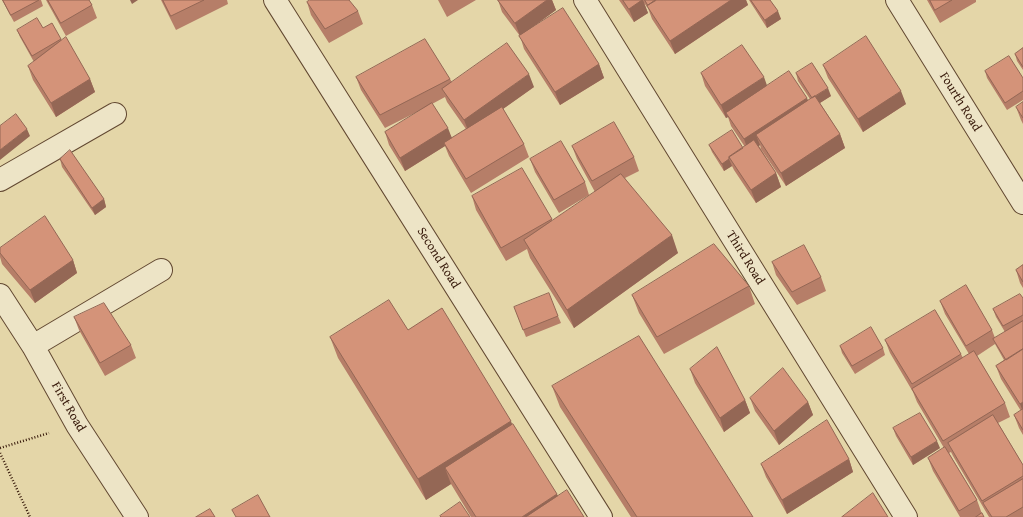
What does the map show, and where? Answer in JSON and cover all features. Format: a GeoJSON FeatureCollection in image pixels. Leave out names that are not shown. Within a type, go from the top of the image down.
{"type":"FeatureCollection","features":[{"type":"Feature","properties":{"kind":"street","name":"Second Road"},"geometry":{"type":"LineString","coordinates":[[275,0],[601,517]]}},
{"type":"Feature","properties":{"kind":"street","name":"Third Road"},"geometry":{"type":"LineString","coordinates":[[585,0],[906,517]]}},
{"type":"Feature","properties":{"kind":"street","name":"Fourth Road"},"geometry":{"type":"LineString","coordinates":[[897,0],[1023,203]]}},
{"type":"Feature","properties":{"kind":"street"},"geometry":{"type":"LineString","coordinates":[[0,180],[115,114]]}},
{"type":"Feature","properties":{"kind":"street"},"geometry":{"type":"LineString","coordinates":[[33,346],[161,270]]}},
{"type":"Feature","properties":{"kind":"street","name":"First Road"},"geometry":{"type":"LineString","coordinates":[[0,295],[33,346],[77,425],[137,517]]}},
{"type":"Feature","properties":{"kind":"path"},"geometry":{"type":"LineString","coordinates":[[0,448],[77,425]]}},
{"type":"Feature","properties":{"kind":"path"},"geometry":{"type":"LineString","coordinates":[[0,453],[30,517]]}},
{"type":"Feature","properties":{"kind":"building"},"geometry":{"type":"Polygon","coordinates":[[[3,0],[39,0],[11,15],[3,0]]]}},
{"type":"Feature","properties":{"kind":"building"},"geometry":{"type":"Polygon","coordinates":[[[48,0],[89,0],[92,5],[61,23],[48,0]]]}},
{"type":"Feature","properties":{"kind":"building"},"geometry":{"type":"Polygon","coordinates":[[[163,0],[204,0],[171,16],[163,0]]]}},
{"type":"Feature","properties":{"kind":"building"},"geometry":{"type":"Polygon","coordinates":[[[310,0],[349,0],[358,11],[325,29],[307,2],[310,0]]]}},
{"type":"Feature","properties":{"kind":"building"},"geometry":{"type":"Polygon","coordinates":[[[498,0],[547,0],[515,23],[498,0]]]}},
{"type":"Feature","properties":{"kind":"building"},"geometry":{"type":"Polygon","coordinates":[[[623,0],[642,0],[629,9],[623,0]]]}},
{"type":"Feature","properties":{"kind":"building"},"geometry":{"type":"Polygon","coordinates":[[[645,0],[655,0],[648,5],[645,0]]]}},
{"type":"Feature","properties":{"kind":"building"},"geometry":{"type":"Polygon","coordinates":[[[657,0],[731,0],[670,41],[647,6],[657,0]]]}},
{"type":"Feature","properties":{"kind":"building"},"geometry":{"type":"Polygon","coordinates":[[[751,0],[770,0],[778,11],[765,20],[751,0]]]}},
{"type":"Feature","properties":{"kind":"building"},"geometry":{"type":"Polygon","coordinates":[[[930,0],[952,0],[935,10],[930,0]]]}},
{"type":"Feature","properties":{"kind":"building"},"geometry":{"type":"Polygon","coordinates":[[[563,8],[599,64],[555,92],[519,36],[563,8]]]}},
{"type":"Feature","properties":{"kind":"building"},"geometry":{"type":"Polygon","coordinates":[[[37,18],[43,28],[52,23],[61,39],[32,56],[17,30],[37,18]]]}},
{"type":"Feature","properties":{"kind":"building"},"geometry":{"type":"Polygon","coordinates":[[[866,36],[901,91],[858,119],[823,65],[866,36]]]}},
{"type":"Feature","properties":{"kind":"building"},"geometry":{"type":"Polygon","coordinates":[[[66,37],[90,79],[51,103],[28,66],[66,37]]]}},
{"type":"Feature","properties":{"kind":"building"},"geometry":{"type":"Polygon","coordinates":[[[425,39],[450,79],[380,115],[356,77],[425,39]]]}},
{"type":"Feature","properties":{"kind":"building"},"geometry":{"type":"Polygon","coordinates":[[[507,43],[529,74],[464,120],[442,89],[507,43]]]}},
{"type":"Feature","properties":{"kind":"building"},"geometry":{"type":"Polygon","coordinates":[[[742,45],[764,77],[721,105],[701,73],[742,45]]]}},
{"type":"Feature","properties":{"kind":"building"},"geometry":{"type":"Polygon","coordinates":[[[1023,48],[1023,67],[1015,54],[1023,48]]]}},
{"type":"Feature","properties":{"kind":"building"},"geometry":{"type":"Polygon","coordinates":[[[1009,56],[1023,78],[1023,91],[1005,103],[985,71],[1009,56]]]}},
{"type":"Feature","properties":{"kind":"building"},"geometry":{"type":"Polygon","coordinates":[[[812,63],[828,88],[812,98],[796,73],[812,63]]]}},
{"type":"Feature","properties":{"kind":"building"},"geometry":{"type":"Polygon","coordinates":[[[789,71],[807,98],[744,139],[726,113],[789,71]]]}},
{"type":"Feature","properties":{"kind":"building"},"geometry":{"type":"Polygon","coordinates":[[[815,96],[840,134],[781,173],[756,135],[815,96]]]}},
{"type":"Feature","properties":{"kind":"building"},"geometry":{"type":"Polygon","coordinates":[[[1023,102],[1023,118],[1016,107],[1023,102]]]}},
{"type":"Feature","properties":{"kind":"building"},"geometry":{"type":"Polygon","coordinates":[[[432,103],[448,128],[400,158],[385,132],[432,103]]]}},
{"type":"Feature","properties":{"kind":"building"},"geometry":{"type":"Polygon","coordinates":[[[502,107],[524,144],[466,179],[444,143],[502,107]]]}},
{"type":"Feature","properties":{"kind":"building"},"geometry":{"type":"Polygon","coordinates":[[[16,114],[27,129],[0,150],[0,126],[16,114]]]}},
{"type":"Feature","properties":{"kind":"building"},"geometry":{"type":"Polygon","coordinates":[[[614,122],[634,157],[592,181],[572,146],[614,122]]]}},
{"type":"Feature","properties":{"kind":"building"},"geometry":{"type":"Polygon","coordinates":[[[732,130],[743,148],[729,157],[729,159],[722,164],[709,145],[732,130]]]}},
{"type":"Feature","properties":{"kind":"building"},"geometry":{"type":"Polygon","coordinates":[[[754,140],[776,173],[751,190],[729,157],[754,140]]]}},
{"type":"Feature","properties":{"kind":"building"},"geometry":{"type":"Polygon","coordinates":[[[561,141],[585,182],[554,200],[530,159],[561,141]]]}},
{"type":"Feature","properties":{"kind":"building"},"geometry":{"type":"Polygon","coordinates":[[[70,150],[104,199],[92,208],[60,159],[70,150]]]}},
{"type":"Feature","properties":{"kind":"building"},"geometry":{"type":"Polygon","coordinates":[[[522,168],[552,219],[501,248],[472,196],[522,168]]]}},
{"type":"Feature","properties":{"kind":"building"},"geometry":{"type":"Polygon","coordinates":[[[621,174],[672,235],[567,310],[524,240],[621,174]]]}},
{"type":"Feature","properties":{"kind":"building"},"geometry":{"type":"Polygon","coordinates":[[[45,216],[73,260],[30,290],[0,253],[0,248],[45,216]]]}},
{"type":"Feature","properties":{"kind":"building"},"geometry":{"type":"Polygon","coordinates":[[[714,244],[749,286],[657,337],[632,295],[714,244]]]}},
{"type":"Feature","properties":{"kind":"building"},"geometry":{"type":"Polygon","coordinates":[[[804,245],[821,277],[792,292],[772,262],[804,245]]]}},
{"type":"Feature","properties":{"kind":"building"},"geometry":{"type":"Polygon","coordinates":[[[1023,265],[1023,282],[1016,270],[1023,265]]]}},
{"type":"Feature","properties":{"kind":"building"},"geometry":{"type":"Polygon","coordinates":[[[966,285],[992,330],[966,346],[940,301],[966,285]]]}},
{"type":"Feature","properties":{"kind":"building"},"geometry":{"type":"Polygon","coordinates":[[[549,293],[558,316],[523,330],[514,307],[549,293]]]}},
{"type":"Feature","properties":{"kind":"building"},"geometry":{"type":"Polygon","coordinates":[[[1020,294],[1023,298],[1023,315],[1003,326],[993,309],[1020,294]]]}},
{"type":"Feature","properties":{"kind":"building"},"geometry":{"type":"Polygon","coordinates":[[[389,300],[408,330],[442,308],[511,421],[418,479],[330,337],[389,300]]]}},
{"type":"Feature","properties":{"kind":"building"},"geometry":{"type":"Polygon","coordinates":[[[104,303],[131,345],[100,363],[74,317],[104,303]]]}},
{"type":"Feature","properties":{"kind":"building"},"geometry":{"type":"Polygon","coordinates":[[[935,310],[961,354],[912,384],[885,340],[935,310]]]}},
{"type":"Feature","properties":{"kind":"building"},"geometry":{"type":"Polygon","coordinates":[[[1023,321],[1023,349],[1006,360],[993,339],[1023,321]]]}},
{"type":"Feature","properties":{"kind":"building"},"geometry":{"type":"Polygon","coordinates":[[[871,327],[883,348],[852,366],[840,346],[871,327]]]}},
{"type":"Feature","properties":{"kind":"building"},"geometry":{"type":"Polygon","coordinates":[[[639,336],[753,517],[637,517],[552,386],[639,336]]]}},
{"type":"Feature","properties":{"kind":"building"},"geometry":{"type":"Polygon","coordinates":[[[717,347],[745,400],[720,418],[690,369],[717,347]]]}},
{"type":"Feature","properties":{"kind":"building"},"geometry":{"type":"Polygon","coordinates":[[[1023,349],[1023,402],[1020,404],[996,366],[1023,349]]]}},
{"type":"Feature","properties":{"kind":"building"},"geometry":{"type":"Polygon","coordinates":[[[974,351],[1005,403],[943,441],[912,389],[974,351]]]}},
{"type":"Feature","properties":{"kind":"building"},"geometry":{"type":"Polygon","coordinates":[[[783,368],[808,402],[774,431],[750,398],[783,368]]]}},
{"type":"Feature","properties":{"kind":"building"},"geometry":{"type":"Polygon","coordinates":[[[1023,409],[1023,430],[1014,415],[1023,409]]]}},
{"type":"Feature","properties":{"kind":"building"},"geometry":{"type":"Polygon","coordinates":[[[920,413],[937,441],[911,457],[893,428],[920,413]]]}},
{"type":"Feature","properties":{"kind":"building"},"geometry":{"type":"Polygon","coordinates":[[[993,415],[1023,465],[1023,476],[982,501],[948,443],[993,415]]]}},
{"type":"Feature","properties":{"kind":"building"},"geometry":{"type":"Polygon","coordinates":[[[827,420],[849,459],[782,500],[761,464],[827,420]]]}},
{"type":"Feature","properties":{"kind":"building"},"geometry":{"type":"Polygon","coordinates":[[[513,424],[557,494],[522,517],[476,517],[445,468],[513,424]]]}},
{"type":"Feature","properties":{"kind":"building"},"geometry":{"type":"Polygon","coordinates":[[[945,447],[977,500],[959,511],[928,458],[945,447]]]}},
{"type":"Feature","properties":{"kind":"building"},"geometry":{"type":"Polygon","coordinates":[[[1023,479],[1023,507],[1006,517],[992,517],[983,503],[1023,479]]]}},
{"type":"Feature","properties":{"kind":"building"},"geometry":{"type":"Polygon","coordinates":[[[567,490],[584,517],[526,517],[567,490]]]}},
{"type":"Feature","properties":{"kind":"building"},"geometry":{"type":"Polygon","coordinates":[[[873,493],[888,517],[842,517],[873,493]]]}},
{"type":"Feature","properties":{"kind":"building"},"geometry":{"type":"Polygon","coordinates":[[[258,495],[270,517],[236,517],[232,510],[258,495]]]}},
{"type":"Feature","properties":{"kind":"building"},"geometry":{"type":"Polygon","coordinates":[[[460,502],[470,517],[440,516],[460,502]]]}},
{"type":"Feature","properties":{"kind":"building"},"geometry":{"type":"Polygon","coordinates":[[[210,509],[215,517],[196,517],[210,509]]]}},
{"type":"Feature","properties":{"kind":"building"},"geometry":{"type":"Polygon","coordinates":[[[982,513],[984,517],[976,517],[982,513]]]}}]}
